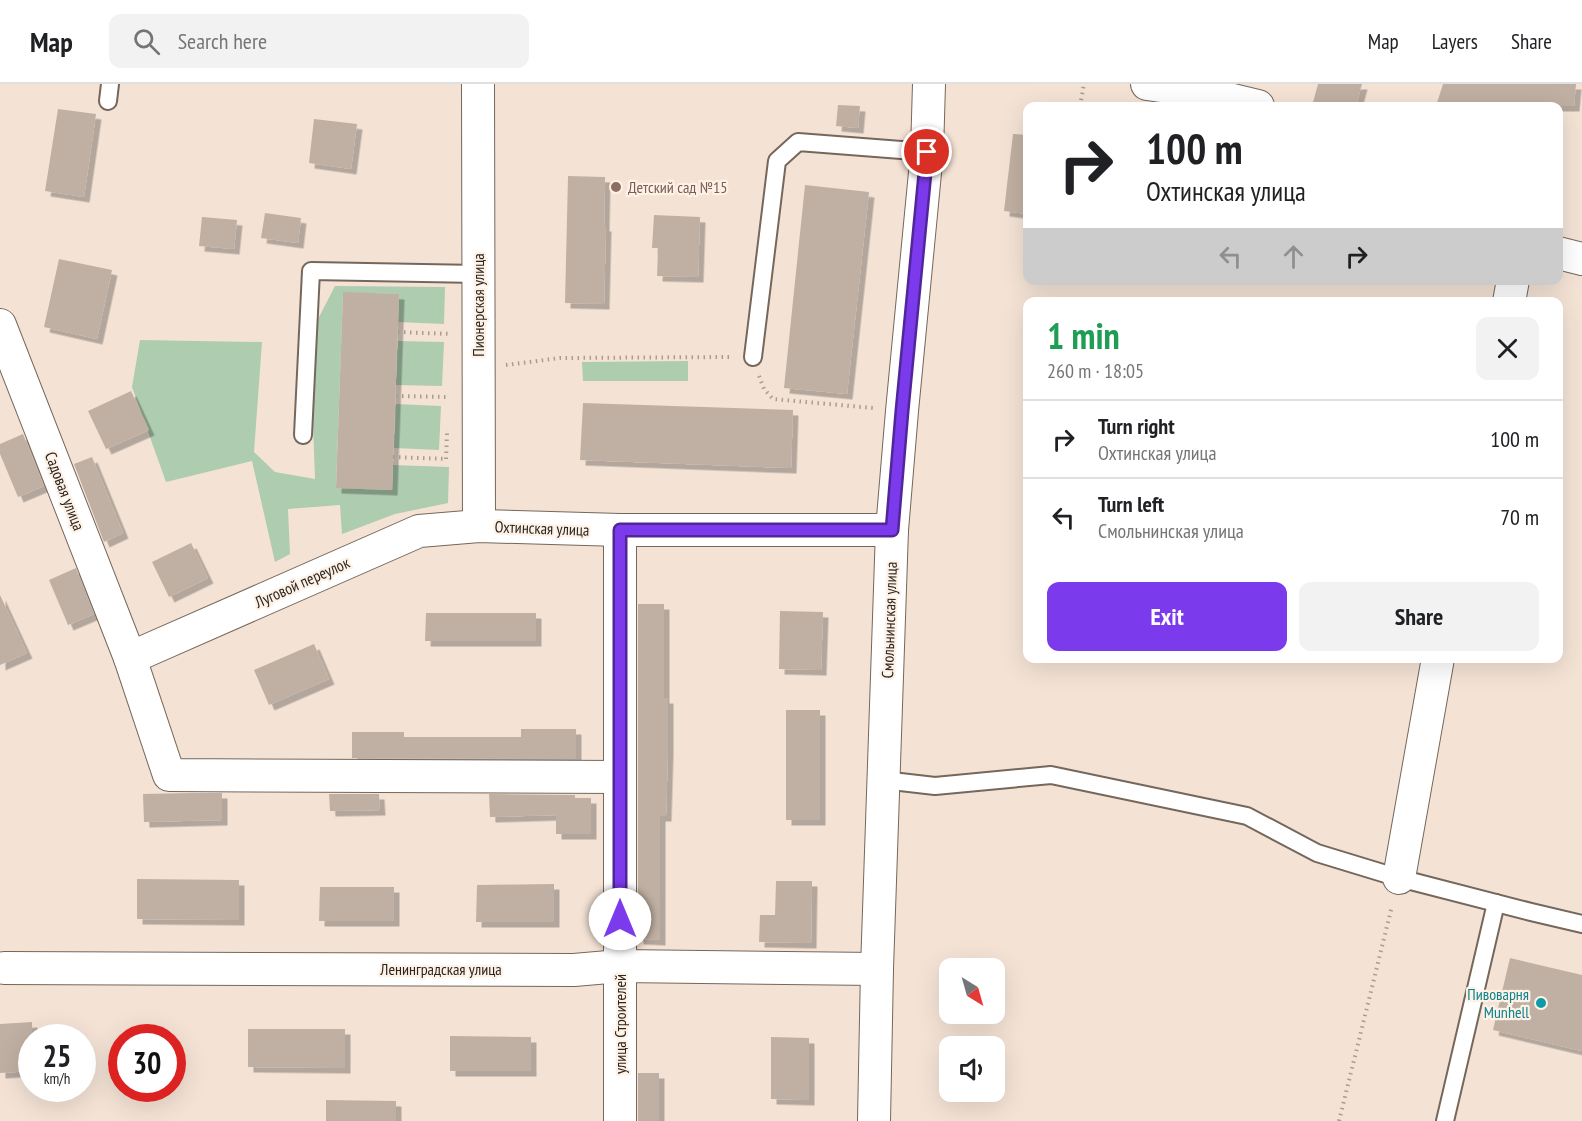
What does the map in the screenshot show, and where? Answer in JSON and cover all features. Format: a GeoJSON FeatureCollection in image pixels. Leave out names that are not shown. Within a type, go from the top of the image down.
{"type":"FeatureCollection","features":[{"type":"Feature","properties":{"kind":"street","name":"Пионерская улица"},"geometry":{"type":"LineString","coordinates":[[478,84],[479,526]]}},
{"type":"Feature","properties":{"kind":"street","name":"Смольнинская улица"},"geometry":{"type":"LineString","coordinates":[[874,1121],[892,530],[927,152],[929,84]]}},
{"type":"Feature","properties":{"kind":"street"},"geometry":{"type":"LineString","coordinates":[[1147,84],[1195,91],[1241,102]]}},
{"type":"Feature","properties":{"kind":"street"},"geometry":{"type":"LineString","coordinates":[[1563,255],[1582,259]]}},
{"type":"Feature","properties":{"kind":"street","name":"Садовая улица"},"geometry":{"type":"LineString","coordinates":[[0,325],[130,658],[169,776],[620,777]]}},
{"type":"Feature","properties":{"kind":"street","name":"Луговой переулок"},"geometry":{"type":"LineString","coordinates":[[130,658],[419,531],[479,526]]}},
{"type":"Feature","properties":{"kind":"street","name":"Охтинская улица"},"geometry":{"type":"LineString","coordinates":[[479,526],[620,530],[892,530]]}},
{"type":"Feature","properties":{"kind":"street","name":"улица Строителей"},"geometry":{"type":"LineString","coordinates":[[620,530],[620,1121]]}},
{"type":"Feature","properties":{"kind":"street"},"geometry":{"type":"LineString","coordinates":[[1399,878],[1437,663]]}},
{"type":"Feature","properties":{"kind":"street","name":"Ленинградская улица"},"geometry":{"type":"LineString","coordinates":[[4,968],[574,970],[620,966],[877,969]]}},
{"type":"Feature","properties":{"kind":"lane"},"geometry":{"type":"LineString","coordinates":[[753,357],[777,161],[798,142],[927,152]]}},
{"type":"Feature","properties":{"kind":"lane"},"geometry":{"type":"LineString","coordinates":[[303,435],[310,271],[478,274]]}},
{"type":"Feature","properties":{"kind":"lane"},"geometry":{"type":"LineString","coordinates":[[883,780],[935,786],[1051,775],[1247,816],[1317,853],[1399,878],[1582,924]]}},
{"type":"Feature","properties":{"kind":"lane"},"geometry":{"type":"LineString","coordinates":[[1445,1121],[1496,903]]}},
{"type":"Feature","properties":{"kind":"path"},"geometry":{"type":"LineString","coordinates":[[1081,102],[1084,84]]}},
{"type":"Feature","properties":{"kind":"path"},"geometry":{"type":"LineString","coordinates":[[398,332],[478,334]]}},
{"type":"Feature","properties":{"kind":"path"},"geometry":{"type":"LineString","coordinates":[[478,367],[560,358],[753,357],[764,389],[773,399],[902,411]]}},
{"type":"Feature","properties":{"kind":"path"},"geometry":{"type":"LineString","coordinates":[[396,396],[479,398]]}},
{"type":"Feature","properties":{"kind":"path"},"geometry":{"type":"LineString","coordinates":[[393,457],[479,460]]}},
{"type":"Feature","properties":{"kind":"path"},"geometry":{"type":"LineString","coordinates":[[1339,1121],[1399,878]]}},
{"type":"Feature","properties":{"kind":"green space"},"geometry":{"type":"Polygon","coordinates":[[[335,286],[445,287],[444,324],[398,322],[399,294],[343,293],[336,487],[392,490],[393,465],[449,467],[448,503],[395,514],[342,534],[340,505],[288,509],[290,554],[275,562],[252,461],[166,482],[132,387],[140,340],[262,342],[254,452],[275,472],[315,479],[311,366],[317,321],[335,286]]]}},
{"type":"Feature","properties":{"kind":"green space"},"geometry":{"type":"Polygon","coordinates":[[[398,341],[444,342],[442,386],[396,385],[398,341]]]}},
{"type":"Feature","properties":{"kind":"green space"},"geometry":{"type":"Polygon","coordinates":[[[688,361],[688,381],[583,381],[582,362],[688,361]]]}},
{"type":"Feature","properties":{"kind":"green space"},"geometry":{"type":"Polygon","coordinates":[[[396,404],[441,406],[439,450],[394,448],[396,404]]]}},
{"type":"Feature","properties":{"kind":"building"},"geometry":{"type":"Polygon","coordinates":[[[1318,84],[1362,84],[1357,102],[1313,102],[1318,84]]]}},
{"type":"Feature","properties":{"kind":"building"},"geometry":{"type":"Polygon","coordinates":[[[1443,84],[1576,84],[1574,106],[1563,106],[1563,102],[1437,102],[1443,84]]]}},
{"type":"Feature","properties":{"kind":"building"},"geometry":{"type":"Polygon","coordinates":[[[838,105],[860,106],[858,128],[836,126],[838,105]]]}},
{"type":"Feature","properties":{"kind":"building"},"geometry":{"type":"Polygon","coordinates":[[[58,109],[96,114],[84,197],[45,191],[58,109]]]}},
{"type":"Feature","properties":{"kind":"building"},"geometry":{"type":"Polygon","coordinates":[[[314,119],[357,124],[351,169],[309,163],[314,119]]]}},
{"type":"Feature","properties":{"kind":"building"},"geometry":{"type":"Polygon","coordinates":[[[1013,134],[1023,135],[1023,213],[1004,211],[1013,134]]]}},
{"type":"Feature","properties":{"kind":"building"},"geometry":{"type":"Polygon","coordinates":[[[568,176],[605,177],[604,304],[565,303],[568,176]]]}},
{"type":"Feature","properties":{"kind":"building"},"geometry":{"type":"Polygon","coordinates":[[[805,185],[869,192],[847,394],[784,388],[805,185]]]}},
{"type":"Feature","properties":{"kind":"building"},"geometry":{"type":"Polygon","coordinates":[[[265,213],[301,218],[298,243],[261,238],[265,213]]]}},
{"type":"Feature","properties":{"kind":"building"},"geometry":{"type":"Polygon","coordinates":[[[654,215],[700,217],[698,277],[657,276],[658,248],[652,248],[654,215]]]}},
{"type":"Feature","properties":{"kind":"building"},"geometry":{"type":"Polygon","coordinates":[[[202,217],[237,220],[234,249],[199,246],[202,217]]]}},
{"type":"Feature","properties":{"kind":"building"},"geometry":{"type":"Polygon","coordinates":[[[59,259],[112,270],[97,339],[44,327],[59,259]]]}},
{"type":"Feature","properties":{"kind":"building"},"geometry":{"type":"Polygon","coordinates":[[[343,292],[399,294],[392,490],[336,488],[343,292]]]}},
{"type":"Feature","properties":{"kind":"building"},"geometry":{"type":"Polygon","coordinates":[[[131,391],[149,430],[106,449],[88,411],[131,391]]]}},
{"type":"Feature","properties":{"kind":"building"},"geometry":{"type":"Polygon","coordinates":[[[583,403],[793,410],[791,468],[580,460],[583,403]]]}},
{"type":"Feature","properties":{"kind":"building"},"geometry":{"type":"Polygon","coordinates":[[[23,434],[44,486],[18,497],[0,454],[0,444],[23,434]]]}},
{"type":"Feature","properties":{"kind":"building"},"geometry":{"type":"Polygon","coordinates":[[[92,457],[123,533],[104,542],[74,464],[92,457]]]}},
{"type":"Feature","properties":{"kind":"building"},"geometry":{"type":"Polygon","coordinates":[[[191,543],[208,578],[169,597],[152,562],[191,543]]]}},
{"type":"Feature","properties":{"kind":"building"},"geometry":{"type":"Polygon","coordinates":[[[76,568],[94,614],[68,625],[49,580],[76,568]]]}},
{"type":"Feature","properties":{"kind":"building"},"geometry":{"type":"Polygon","coordinates":[[[0,595],[27,653],[0,665],[0,595]]]}},
{"type":"Feature","properties":{"kind":"building"},"geometry":{"type":"Polygon","coordinates":[[[638,604],[664,604],[664,698],[668,698],[668,750],[666,816],[660,816],[660,940],[638,939],[638,604]]]}},
{"type":"Feature","properties":{"kind":"building"},"geometry":{"type":"Polygon","coordinates":[[[780,611],[823,612],[821,670],[779,669],[780,611]]]}},
{"type":"Feature","properties":{"kind":"building"},"geometry":{"type":"Polygon","coordinates":[[[426,613],[536,613],[536,641],[425,641],[426,613]]]}},
{"type":"Feature","properties":{"kind":"building"},"geometry":{"type":"Polygon","coordinates":[[[314,644],[329,679],[269,705],[254,670],[314,644]]]}},
{"type":"Feature","properties":{"kind":"building"},"geometry":{"type":"Polygon","coordinates":[[[786,710],[820,710],[820,820],[786,820],[786,710]]]}},
{"type":"Feature","properties":{"kind":"building"},"geometry":{"type":"Polygon","coordinates":[[[521,729],[576,729],[576,759],[352,758],[352,732],[404,732],[404,737],[521,737],[521,729]]]}},
{"type":"Feature","properties":{"kind":"building"},"geometry":{"type":"Polygon","coordinates":[[[222,793],[222,820],[144,822],[143,794],[222,793]]]}},
{"type":"Feature","properties":{"kind":"building"},"geometry":{"type":"Polygon","coordinates":[[[329,794],[379,794],[380,810],[330,811],[329,794]]]}},
{"type":"Feature","properties":{"kind":"building"},"geometry":{"type":"Polygon","coordinates":[[[489,794],[575,795],[575,798],[591,798],[591,834],[556,834],[556,815],[490,817],[489,794]]]}},
{"type":"Feature","properties":{"kind":"building"},"geometry":{"type":"Polygon","coordinates":[[[137,879],[239,880],[239,920],[137,919],[137,879]]]}},
{"type":"Feature","properties":{"kind":"building"},"geometry":{"type":"Polygon","coordinates":[[[776,881],[812,881],[811,943],[759,942],[760,915],[775,915],[776,881]]]}},
{"type":"Feature","properties":{"kind":"building"},"geometry":{"type":"Polygon","coordinates":[[[554,884],[554,922],[476,922],[477,885],[554,884]]]}},
{"type":"Feature","properties":{"kind":"building"},"geometry":{"type":"Polygon","coordinates":[[[320,887],[394,887],[394,921],[319,921],[320,887]]]}},
{"type":"Feature","properties":{"kind":"building","name":"Пивоварня Munhell"},"geometry":{"type":"Polygon","coordinates":[[[1510,958],[1582,975],[1582,1051],[1493,1030],[1510,958]]]}},
{"type":"Feature","properties":{"kind":"building"},"geometry":{"type":"Polygon","coordinates":[[[32,1022],[32,1024],[18,1024],[18,1072],[0,1073],[0,1024],[32,1022]]]}},
{"type":"Feature","properties":{"kind":"building"},"geometry":{"type":"Polygon","coordinates":[[[248,1029],[345,1029],[345,1068],[248,1067],[248,1029]]]}},
{"type":"Feature","properties":{"kind":"building"},"geometry":{"type":"Polygon","coordinates":[[[450,1036],[531,1037],[531,1071],[450,1071],[450,1036]]]}},
{"type":"Feature","properties":{"kind":"building"},"geometry":{"type":"Polygon","coordinates":[[[771,1037],[809,1038],[809,1100],[771,1099],[771,1037]]]}},
{"type":"Feature","properties":{"kind":"building"},"geometry":{"type":"Polygon","coordinates":[[[638,1073],[659,1073],[659,1121],[638,1121],[638,1073]]]}},
{"type":"Feature","properties":{"kind":"building"},"geometry":{"type":"Polygon","coordinates":[[[326,1100],[396,1101],[396,1121],[326,1121],[326,1100]]]}},
{"type":"Feature","properties":{"kind":"place","name":"Детский сад №15"},"geometry":{"type":"Point","coordinates":[616,187]}},
{"type":"Feature","properties":{"kind":"place","name":"Пивоварня Munhell"},"geometry":{"type":"Point","coordinates":[1541,1003]}},
{"type":"Feature","properties":{"kind":"route"},"geometry":{"type":"LineString","coordinates":[[620,919],[620,530],[892,530],[927,152]]}}]}
